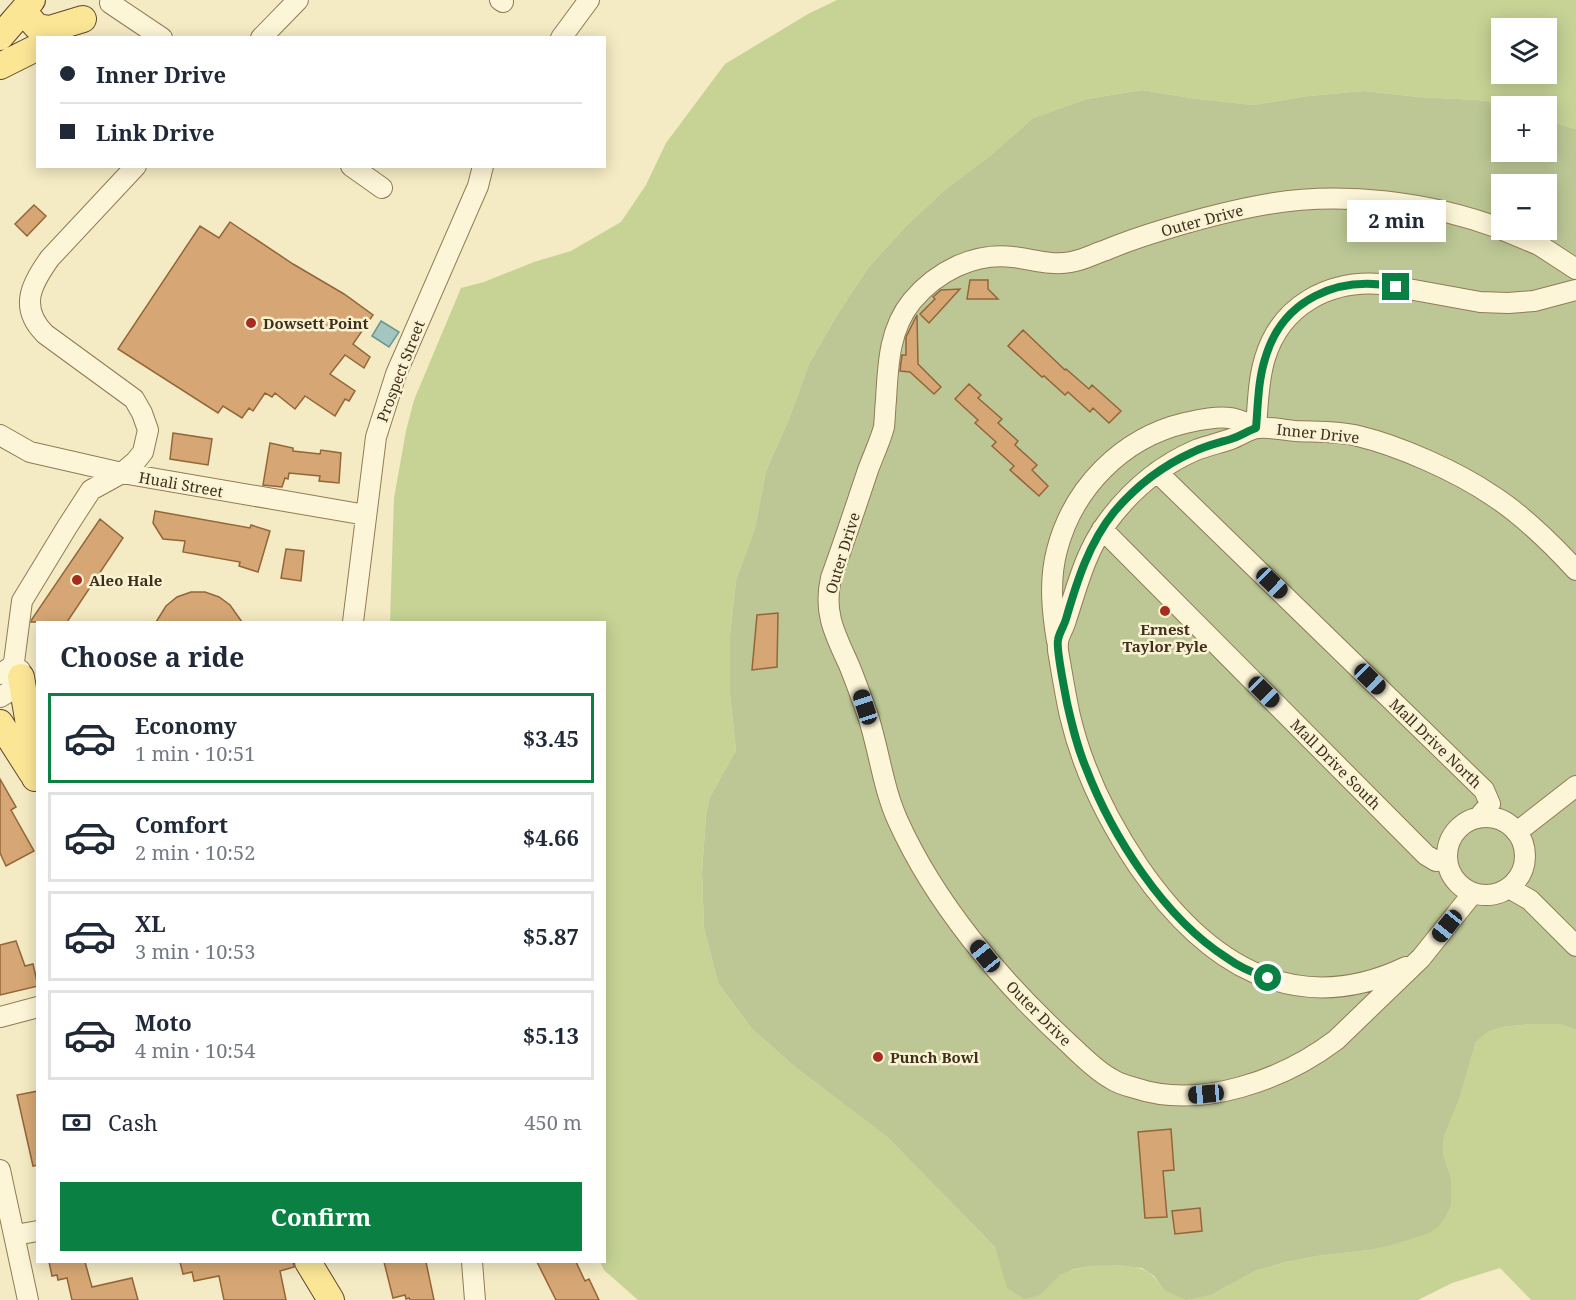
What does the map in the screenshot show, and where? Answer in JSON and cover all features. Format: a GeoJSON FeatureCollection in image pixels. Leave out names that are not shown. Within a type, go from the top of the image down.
{"type":"FeatureCollection","features":[{"type":"Feature","properties":{"kind":"main road"},"geometry":{"type":"LineString","coordinates":[[14,15],[37,27],[50,28],[83,19]]}},
{"type":"Feature","properties":{"kind":"main road"},"geometry":{"type":"LineString","coordinates":[[57,36],[83,19]]}},
{"type":"Feature","properties":{"kind":"main road"},"geometry":{"type":"LineString","coordinates":[[0,66],[36,48]]}},
{"type":"Feature","properties":{"kind":"main road"},"geometry":{"type":"LineString","coordinates":[[7,673],[36,766],[36,781]]}},
{"type":"Feature","properties":{"kind":"main road"},"geometry":{"type":"LineString","coordinates":[[0,723],[36,781]]}},
{"type":"Feature","properties":{"kind":"main road"},"geometry":{"type":"LineString","coordinates":[[309,1263],[331,1300]]}},
{"type":"Feature","properties":{"kind":"street"},"geometry":{"type":"LineString","coordinates":[[263,36],[298,0]]}},
{"type":"Feature","properties":{"kind":"street"},"geometry":{"type":"LineString","coordinates":[[562,36],[589,0]]}},
{"type":"Feature","properties":{"kind":"street"},"geometry":{"type":"LineString","coordinates":[[83,19],[112,1],[159,36]]}},
{"type":"Feature","properties":{"kind":"street"},"geometry":{"type":"LineString","coordinates":[[0,698],[12,690],[7,673],[16,647],[22,601],[91,490],[122,473],[143,452],[148,430],[134,399],[45,334],[34,318],[31,305],[31,288],[50,258],[134,168]]}},
{"type":"Feature","properties":{"kind":"street"},"geometry":{"type":"LineString","coordinates":[[354,168],[382,188]]}},
{"type":"Feature","properties":{"kind":"street","name":"Prospect Street"},"geometry":{"type":"LineString","coordinates":[[353,621],[376,437],[396,374],[478,186],[482,168]]}},
{"type":"Feature","properties":{"kind":"street","name":"Outer Drive"},"geometry":{"type":"LineString","coordinates":[[1473,893],[1421,958],[1336,1040],[1306,1061],[1280,1073],[1222,1092],[1189,1096],[1141,1090],[1110,1078],[1050,1026],[995,968],[951,910],[915,855],[893,809],[869,721],[828,610],[829,589],[884,428],[888,359],[896,330],[911,303],[921,291],[949,270],[969,262],[997,256],[1055,263],[1072,262],[1128,241],[1199,220],[1270,204],[1296,201],[1349,200],[1407,205],[1469,218],[1491,225]]}},
{"type":"Feature","properties":{"kind":"street","name":"Outer Drive"},"geometry":{"type":"LineString","coordinates":[[1527,240],[1576,269]]}},
{"type":"Feature","properties":{"kind":"street"},"geometry":{"type":"LineString","coordinates":[[1057,641],[1052,603],[1056,551],[1077,502],[1098,474],[1130,447],[1176,425],[1212,418],[1231,418],[1256,428],[1261,373],[1270,344],[1282,325],[1297,309],[1322,292],[1336,287],[1366,283],[1480,302],[1508,303],[1534,301],[1576,290]]}},
{"type":"Feature","properties":{"kind":"street","name":"Inner Drive"},"geometry":{"type":"LineString","coordinates":[[1421,958],[1373,980],[1338,987],[1285,983],[1253,973],[1226,958],[1200,938],[1173,912],[1149,882],[1116,830],[1086,769],[1073,728],[1065,695],[1057,641],[1085,563],[1102,529],[1141,484],[1194,451],[1256,428],[1355,435],[1428,461],[1476,484],[1495,497],[1531,525],[1576,570]]}},
{"type":"Feature","properties":{"kind":"street","name":"Huali Street"},"geometry":{"type":"LineString","coordinates":[[0,435],[30,452],[122,473],[366,515]]}},
{"type":"Feature","properties":{"kind":"street","name":"Mall Drive North"},"geometry":{"type":"LineString","coordinates":[[1157,472],[1484,790],[1490,804],[1478,818]]}},
{"type":"Feature","properties":{"kind":"street","name":"Mall Drive South"},"geometry":{"type":"LineString","coordinates":[[1102,529],[1426,855],[1436,861],[1447,858]]}},
{"type":"Feature","properties":{"kind":"street"},"geometry":{"type":"LineString","coordinates":[[1517,832],[1576,786]]}},
{"type":"Feature","properties":{"kind":"street"},"geometry":{"type":"LineString","coordinates":[[1489,817],[1500,820],[1517,832],[1525,851],[1525,861],[1520,876],[1509,888],[1492,895],[1482,895],[1463,888],[1454,879],[1449,869],[1448,847],[1459,828],[1478,818],[1489,817]]}},
{"type":"Feature","properties":{"kind":"street"},"geometry":{"type":"LineString","coordinates":[[1509,888],[1530,900],[1576,946]]}},
{"type":"Feature","properties":{"kind":"street"},"geometry":{"type":"LineString","coordinates":[[0,1017],[36,1008]]}},
{"type":"Feature","properties":{"kind":"street"},"geometry":{"type":"LineString","coordinates":[[0,1170],[28,1300]]}},
{"type":"Feature","properties":{"kind":"street"},"geometry":{"type":"LineString","coordinates":[[15,1235],[36,1231]]}},
{"type":"Feature","properties":{"kind":"street"},"geometry":{"type":"LineString","coordinates":[[472,1263],[475,1300]]}},
{"type":"Feature","properties":{"kind":"green space"},"geometry":{"type":"Polygon","coordinates":[[[837,0],[1576,0],[1576,129],[1557,123],[1557,96],[1491,96],[1491,102],[1364,91],[1308,96],[1254,105],[1142,90],[1087,99],[1033,118],[991,155],[947,188],[906,226],[868,268],[837,315],[809,364],[789,419],[766,471],[755,528],[736,580],[730,635],[730,695],[736,750],[709,799],[702,872],[704,928],[718,983],[752,1029],[795,1067],[887,1137],[995,1247],[1002,1266],[1040,1295],[1057,1277],[1068,1271],[1102,1265],[1126,1265],[1144,1270],[1153,1276],[1164,1290],[1213,1294],[1255,1271],[1286,1262],[1369,1250],[1451,1178],[1443,1153],[1444,1137],[1459,1100],[1476,1042],[1488,1032],[1503,1027],[1560,1024],[1576,1030],[1576,1300],[1531,1300],[1500,1268],[1452,1283],[1418,1300],[638,1300],[604,1270],[600,1263],[606,1263],[606,621],[390,621],[394,498],[414,400],[461,288],[571,251],[621,222],[646,185],[666,143],[725,64],[808,14],[837,0]]]}},
{"type":"Feature","properties":{"kind":"green space"},"geometry":{"type":"Polygon","coordinates":[[[1142,90],[1254,105],[1308,96],[1364,91],[1477,100],[1491,102],[1491,162],[1557,162],[1557,123],[1576,129],[1576,1030],[1560,1024],[1503,1027],[1488,1032],[1476,1042],[1459,1100],[1444,1137],[1443,1153],[1451,1178],[1451,1205],[1438,1227],[1427,1234],[1391,1245],[1286,1262],[1255,1271],[1213,1294],[1186,1300],[1164,1290],[1154,1276],[1142,1268],[1119,1265],[1074,1269],[1060,1275],[1040,1295],[1024,1299],[1007,1288],[995,1247],[887,1137],[795,1067],[752,1029],[718,983],[704,928],[702,872],[709,799],[736,750],[730,695],[730,635],[736,580],[755,528],[766,471],[789,419],[809,364],[837,315],[868,268],[906,226],[947,188],[991,155],[1033,118],[1087,99],[1142,90]]]}},
{"type":"Feature","properties":{"kind":"water"},"geometry":{"type":"Polygon","coordinates":[[[381,321],[399,332],[389,347],[372,336],[381,321]]]}},
{"type":"Feature","properties":{"kind":"building"},"geometry":{"type":"Polygon","coordinates":[[[34,205],[46,216],[27,236],[15,224],[34,205]]]}},
{"type":"Feature","properties":{"kind":"building","name":"Dowsett Point"},"geometry":{"type":"Polygon","coordinates":[[[230,222],[373,315],[353,344],[370,357],[364,368],[345,355],[330,374],[355,391],[349,401],[345,399],[335,416],[305,396],[295,409],[275,393],[272,397],[265,393],[253,411],[249,408],[242,418],[223,406],[218,413],[118,349],[200,226],[219,238],[230,222]]]}},
{"type":"Feature","properties":{"kind":"building"},"geometry":{"type":"Polygon","coordinates":[[[970,280],[988,280],[988,289],[998,299],[967,299],[970,280]]]}},
{"type":"Feature","properties":{"kind":"building"},"geometry":{"type":"Polygon","coordinates":[[[960,289],[929,323],[920,314],[941,290],[960,289]]]}},
{"type":"Feature","properties":{"kind":"building"},"geometry":{"type":"Polygon","coordinates":[[[917,315],[918,364],[941,387],[934,394],[910,372],[900,371],[902,355],[906,355],[906,337],[917,315]]]}},
{"type":"Feature","properties":{"kind":"building"},"geometry":{"type":"Polygon","coordinates":[[[1023,330],[1065,370],[1089,389],[1092,385],[1121,411],[1109,423],[1093,408],[1090,412],[1068,392],[1065,395],[1044,376],[1042,377],[1008,346],[1023,330]]]}},
{"type":"Feature","properties":{"kind":"building"},"geometry":{"type":"Polygon","coordinates":[[[969,384],[981,395],[978,398],[1002,419],[998,423],[1018,441],[1015,445],[1037,465],[1032,470],[1048,486],[1039,496],[1010,470],[1014,466],[992,446],[996,442],[975,423],[978,420],[955,399],[969,384]]]}},
{"type":"Feature","properties":{"kind":"building"},"geometry":{"type":"Polygon","coordinates":[[[173,433],[212,439],[208,465],[170,459],[173,433]]]}},
{"type":"Feature","properties":{"kind":"building"},"geometry":{"type":"Polygon","coordinates":[[[270,443],[293,448],[293,451],[320,454],[321,450],[341,453],[339,483],[319,481],[320,476],[289,473],[282,487],[263,485],[270,443]]]}},
{"type":"Feature","properties":{"kind":"building"},"geometry":{"type":"Polygon","coordinates":[[[155,511],[250,528],[251,525],[270,531],[258,572],[239,566],[240,562],[183,552],[185,541],[163,539],[153,523],[155,511]]]}},
{"type":"Feature","properties":{"kind":"building","name":"Aleo Hale"},"geometry":{"type":"Polygon","coordinates":[[[100,519],[123,538],[68,621],[31,622],[100,519]]]}},
{"type":"Feature","properties":{"kind":"building"},"geometry":{"type":"Polygon","coordinates":[[[286,549],[304,551],[301,581],[281,578],[286,549]]]}},
{"type":"Feature","properties":{"kind":"building"},"geometry":{"type":"Polygon","coordinates":[[[191,592],[205,592],[219,597],[230,605],[241,621],[157,621],[166,606],[177,597],[191,592]]]}},
{"type":"Feature","properties":{"kind":"building"},"geometry":{"type":"Polygon","coordinates":[[[778,613],[777,667],[752,670],[757,615],[778,613]]]}},
{"type":"Feature","properties":{"kind":"building"},"geometry":{"type":"Polygon","coordinates":[[[0,779],[16,807],[11,810],[34,851],[6,866],[0,853],[0,779]]]}},
{"type":"Feature","properties":{"kind":"building"},"geometry":{"type":"Polygon","coordinates":[[[16,941],[25,966],[33,964],[36,986],[0,995],[0,945],[16,941]]]}},
{"type":"Feature","properties":{"kind":"building"},"geometry":{"type":"Polygon","coordinates":[[[36,1091],[36,1165],[33,1166],[17,1095],[36,1091]]]}},
{"type":"Feature","properties":{"kind":"building"},"geometry":{"type":"Polygon","coordinates":[[[1171,1129],[1174,1170],[1163,1171],[1167,1217],[1145,1218],[1138,1132],[1171,1129]]]}},
{"type":"Feature","properties":{"kind":"building"},"geometry":{"type":"Polygon","coordinates":[[[1200,1208],[1202,1231],[1175,1234],[1172,1211],[1200,1208]]]}},
{"type":"Feature","properties":{"kind":"building"},"geometry":{"type":"Polygon","coordinates":[[[49,1263],[85,1263],[92,1287],[132,1278],[138,1300],[72,1300],[67,1278],[58,1280],[57,1275],[52,1276],[49,1263]]]}},
{"type":"Feature","properties":{"kind":"building"},"geometry":{"type":"Polygon","coordinates":[[[180,1263],[293,1263],[294,1267],[280,1271],[286,1300],[224,1300],[219,1276],[194,1281],[192,1272],[183,1274],[180,1263]]]}},
{"type":"Feature","properties":{"kind":"building"},"geometry":{"type":"Polygon","coordinates":[[[384,1263],[426,1263],[434,1300],[410,1300],[406,1299],[405,1295],[393,1298],[384,1263]]]}},
{"type":"Feature","properties":{"kind":"building"},"geometry":{"type":"Polygon","coordinates":[[[538,1263],[576,1263],[585,1281],[589,1279],[599,1300],[556,1300],[538,1263]]]}},
{"type":"Feature","properties":{"kind":"place","name":"Dowsett Point"},"geometry":{"type":"Point","coordinates":[251,323]}},
{"type":"Feature","properties":{"kind":"place","name":"Aleo Hale"},"geometry":{"type":"Point","coordinates":[77,580]}},
{"type":"Feature","properties":{"kind":"place","name":"Ernest Taylor Pyle"},"geometry":{"type":"Point","coordinates":[1165,611]}},
{"type":"Feature","properties":{"kind":"place","name":"Punch Bowl"},"geometry":{"type":"Point","coordinates":[878,1057]}},
{"type":"Feature","properties":{"kind":"route"},"geometry":{"type":"LineString","coordinates":[[1268,978],[1239,966],[1200,938],[1173,912],[1132,856],[1116,830],[1086,769],[1065,695],[1057,641],[1093,546],[1113,513],[1126,499],[1141,484],[1175,460],[1256,428],[1261,373],[1265,358],[1270,344],[1286,319],[1309,300],[1336,287],[1366,283],[1396,287]]}}]}
